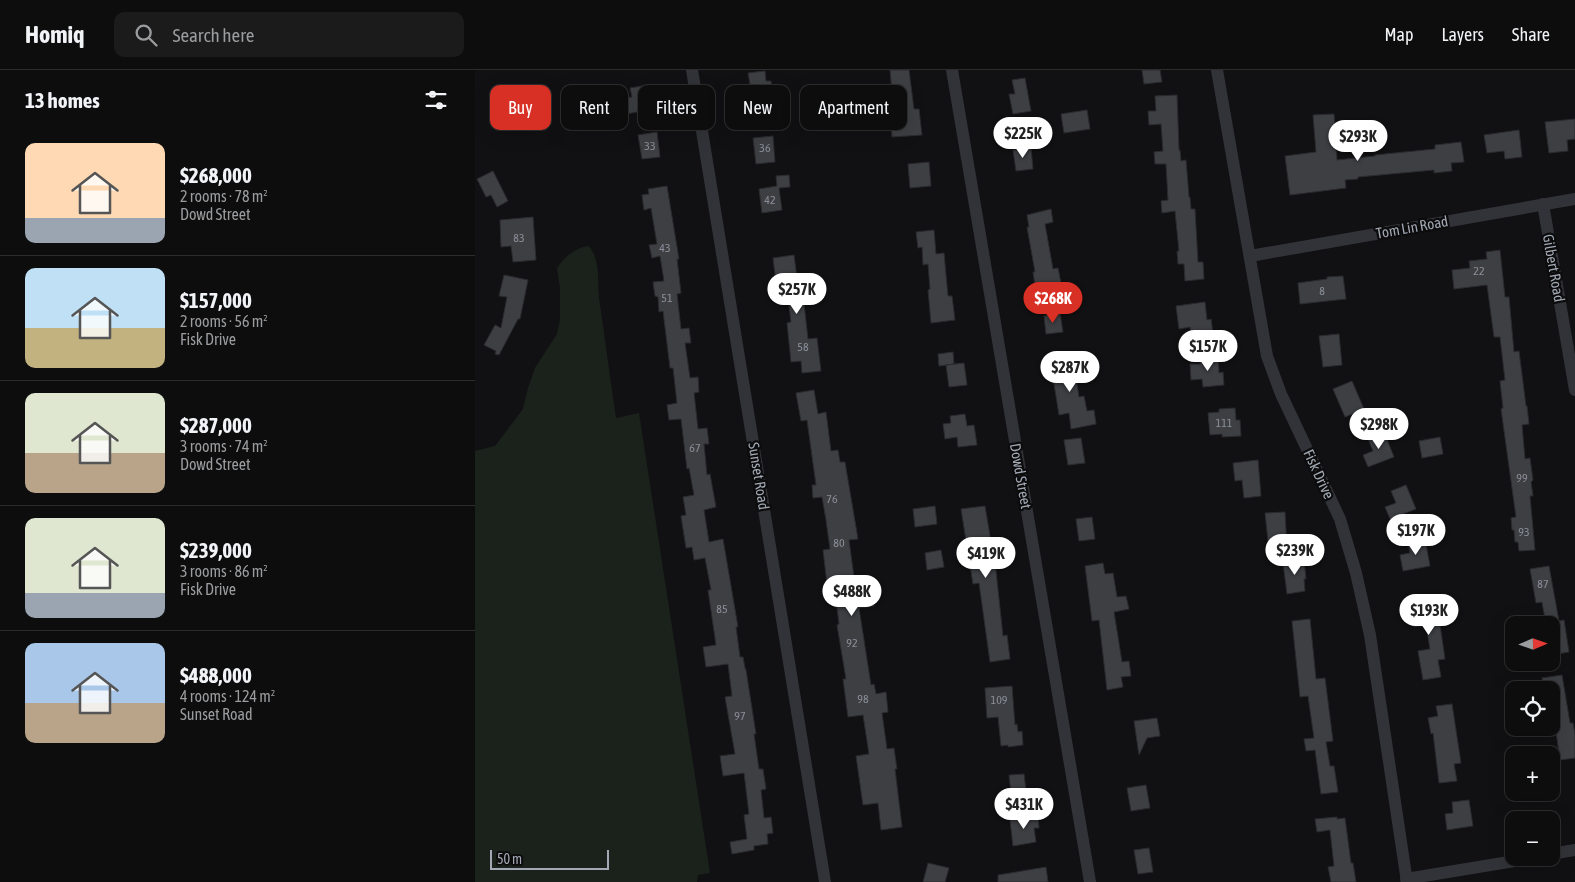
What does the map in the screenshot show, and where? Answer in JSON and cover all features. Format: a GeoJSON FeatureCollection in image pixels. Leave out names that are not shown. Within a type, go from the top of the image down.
{"type":"FeatureCollection","features":[{"type":"Feature","properties":{"kind":"street","name":"Sunset Road"},"geometry":{"type":"LineString","coordinates":[[692,70],[825,882]]}},
{"type":"Feature","properties":{"kind":"street","name":"Dowd Street"},"geometry":{"type":"LineString","coordinates":[[952,70],[1090,882]]}},
{"type":"Feature","properties":{"kind":"street","name":"Fisk Drive"},"geometry":{"type":"LineString","coordinates":[[1217,70],[1267,356],[1281,394],[1340,519],[1356,573],[1370,635],[1407,881]]}},
{"type":"Feature","properties":{"kind":"street","name":"Tom Lin Road"},"geometry":{"type":"LineString","coordinates":[[1249,256],[1575,199]]}},
{"type":"Feature","properties":{"kind":"street","name":"Gilbert Road"},"geometry":{"type":"LineString","coordinates":[[1543,204],[1575,390]]}},
{"type":"Feature","properties":{"kind":"street"},"geometry":{"type":"LineString","coordinates":[[1560,852],[1575,850]]}},
{"type":"Feature","properties":{"kind":"street"},"geometry":{"type":"LineString","coordinates":[[1407,881],[1505,863]]}},
{"type":"Feature","properties":{"kind":"shaded area"},"geometry":{"type":"Polygon","coordinates":[[[589,246],[593,252],[598,271],[599,298],[616,418],[639,413],[710,873],[698,875],[697,882],[475,882],[475,451],[495,446],[523,409],[535,368],[557,334],[560,319],[560,288],[557,268],[571,253],[589,246]]]}},
{"type":"Feature","properties":{"kind":"building"},"geometry":{"type":"Polygon","coordinates":[[[890,70],[909,70],[914,109],[919,109],[922,135],[892,137],[891,130],[907,130],[907,85],[891,85],[890,70]]]}},
{"type":"Feature","properties":{"kind":"building"},"geometry":{"type":"Polygon","coordinates":[[[1142,70],[1160,70],[1162,82],[1144,84],[1142,70]]]}},
{"type":"Feature","properties":{"kind":"building"},"geometry":{"type":"Polygon","coordinates":[[[765,71],[766,81],[771,81],[772,85],[743,85],[750,84],[748,73],[765,71]]]}},
{"type":"Feature","properties":{"kind":"building"},"geometry":{"type":"Polygon","coordinates":[[[1025,78],[1031,111],[1013,114],[1009,94],[1015,94],[1012,80],[1025,78]]]}},
{"type":"Feature","properties":{"kind":"building"},"geometry":{"type":"Polygon","coordinates":[[[638,87],[638,112],[628,114],[628,98],[632,97],[630,88],[638,87]]]}},
{"type":"Feature","properties":{"kind":"building"},"geometry":{"type":"Polygon","coordinates":[[[1177,95],[1179,150],[1181,161],[1186,160],[1191,209],[1195,209],[1198,262],[1203,262],[1204,279],[1185,281],[1184,264],[1178,264],[1177,251],[1179,251],[1175,211],[1162,213],[1161,201],[1168,200],[1166,164],[1155,164],[1154,152],[1163,151],[1161,124],[1149,125],[1148,111],[1156,111],[1155,96],[1177,95]]]}},
{"type":"Feature","properties":{"kind":"building"},"geometry":{"type":"Polygon","coordinates":[[[1087,110],[1090,129],[1064,133],[1061,114],[1087,110]]]}},
{"type":"Feature","properties":{"kind":"building"},"geometry":{"type":"Polygon","coordinates":[[[1334,114],[1337,160],[1435,149],[1435,145],[1461,142],[1464,162],[1451,163],[1452,171],[1434,173],[1434,170],[1358,177],[1358,179],[1345,180],[1346,188],[1290,195],[1285,156],[1316,152],[1313,115],[1334,114]]]}},
{"type":"Feature","properties":{"kind":"building"},"geometry":{"type":"Polygon","coordinates":[[[1575,119],[1575,139],[1567,140],[1568,151],[1549,153],[1545,122],[1575,119]]]}},
{"type":"Feature","properties":{"kind":"building"},"geometry":{"type":"Polygon","coordinates":[[[1519,130],[1522,157],[1505,159],[1504,151],[1487,153],[1484,135],[1519,130]]]}},
{"type":"Feature","properties":{"kind":"building"},"geometry":{"type":"Polygon","coordinates":[[[657,132],[660,157],[642,159],[638,135],[657,132]]]}},
{"type":"Feature","properties":{"kind":"building"},"geometry":{"type":"Polygon","coordinates":[[[773,136],[775,162],[756,164],[753,138],[773,136]]]}},
{"type":"Feature","properties":{"kind":"building"},"geometry":{"type":"Polygon","coordinates":[[[1031,148],[1033,169],[1016,171],[1013,150],[1031,148]]]}},
{"type":"Feature","properties":{"kind":"building"},"geometry":{"type":"Polygon","coordinates":[[[929,162],[931,186],[910,188],[908,164],[929,162]]]}},
{"type":"Feature","properties":{"kind":"building"},"geometry":{"type":"Polygon","coordinates":[[[493,171],[508,201],[497,207],[491,195],[486,197],[477,179],[493,171]]]}},
{"type":"Feature","properties":{"kind":"building"},"geometry":{"type":"Polygon","coordinates":[[[789,175],[790,187],[779,188],[782,210],[762,213],[759,189],[777,186],[776,176],[789,175]]]}},
{"type":"Feature","properties":{"kind":"building"},"geometry":{"type":"Polygon","coordinates":[[[667,186],[679,259],[677,259],[681,293],[677,294],[681,329],[689,328],[691,343],[685,343],[690,378],[698,377],[699,392],[694,393],[698,429],[707,428],[709,444],[704,444],[707,475],[710,474],[716,507],[704,510],[709,542],[723,539],[738,627],[736,627],[740,657],[743,657],[746,670],[756,734],[754,734],[759,769],[763,769],[766,789],[761,790],[764,818],[771,817],[773,833],[767,834],[768,844],[754,846],[754,850],[732,854],[730,842],[747,839],[744,815],[749,814],[744,773],[723,776],[720,756],[735,754],[725,697],[732,696],[728,664],[706,667],[703,647],[716,645],[708,590],[711,590],[705,558],[694,560],[692,547],[686,548],[681,516],[686,515],[683,497],[694,495],[689,468],[687,469],[681,419],[669,420],[667,405],[677,403],[673,368],[670,368],[663,311],[659,312],[658,297],[655,296],[653,282],[664,281],[660,256],[652,258],[649,245],[657,244],[651,208],[644,210],[642,195],[649,194],[648,189],[667,186]]]}},
{"type":"Feature","properties":{"kind":"building"},"geometry":{"type":"Polygon","coordinates":[[[1051,209],[1053,222],[1045,224],[1053,269],[1058,268],[1061,283],[1052,285],[1053,290],[1036,293],[1027,215],[1051,209]]]}},
{"type":"Feature","properties":{"kind":"building"},"geometry":{"type":"Polygon","coordinates":[[[533,217],[536,260],[513,262],[511,246],[501,247],[500,220],[533,217]]]}},
{"type":"Feature","properties":{"kind":"building"},"geometry":{"type":"Polygon","coordinates":[[[934,230],[936,254],[944,253],[948,296],[952,296],[955,320],[931,323],[928,264],[923,265],[922,247],[918,248],[916,232],[934,230]]]}},
{"type":"Feature","properties":{"kind":"building"},"geometry":{"type":"Polygon","coordinates":[[[1500,250],[1505,297],[1509,297],[1514,352],[1519,351],[1527,406],[1529,424],[1522,425],[1525,459],[1530,458],[1533,480],[1531,482],[1533,496],[1530,496],[1535,550],[1519,551],[1518,542],[1515,542],[1514,530],[1512,530],[1511,518],[1516,517],[1501,409],[1503,408],[1500,381],[1505,380],[1500,337],[1494,337],[1487,285],[1454,289],[1452,270],[1470,268],[1469,261],[1487,259],[1486,252],[1500,250]]]}},
{"type":"Feature","properties":{"kind":"building"},"geometry":{"type":"Polygon","coordinates":[[[794,255],[798,286],[806,285],[806,288],[810,288],[811,298],[804,304],[808,339],[817,338],[821,371],[802,373],[801,361],[791,362],[787,323],[791,322],[787,289],[777,290],[773,258],[794,255]]]}},
{"type":"Feature","properties":{"kind":"building"},"geometry":{"type":"Polygon","coordinates":[[[504,275],[528,280],[520,319],[518,319],[499,355],[495,354],[496,351],[484,345],[495,325],[501,328],[507,297],[499,296],[504,275]]]}},
{"type":"Feature","properties":{"kind":"building"},"geometry":{"type":"Polygon","coordinates":[[[1343,276],[1346,299],[1300,304],[1298,283],[1343,276]]]}},
{"type":"Feature","properties":{"kind":"building"},"geometry":{"type":"Polygon","coordinates":[[[1205,302],[1207,320],[1211,319],[1213,333],[1191,336],[1190,327],[1179,329],[1176,306],[1205,302]]]}},
{"type":"Feature","properties":{"kind":"building"},"geometry":{"type":"Polygon","coordinates":[[[1060,313],[1063,332],[1046,334],[1044,316],[1060,313]]]}},
{"type":"Feature","properties":{"kind":"building"},"geometry":{"type":"Polygon","coordinates":[[[1339,334],[1342,365],[1323,367],[1319,336],[1339,334]]]}},
{"type":"Feature","properties":{"kind":"building"},"geometry":{"type":"Polygon","coordinates":[[[953,352],[954,364],[939,366],[938,354],[953,352]]]}},
{"type":"Feature","properties":{"kind":"building"},"geometry":{"type":"Polygon","coordinates":[[[1076,355],[1078,371],[1075,372],[1079,397],[1084,396],[1087,411],[1094,410],[1096,424],[1071,429],[1069,413],[1059,415],[1050,359],[1076,355]]]}},
{"type":"Feature","properties":{"kind":"building"},"geometry":{"type":"Polygon","coordinates":[[[1218,356],[1219,373],[1223,372],[1224,385],[1203,387],[1202,379],[1191,380],[1190,364],[1200,364],[1200,358],[1218,356]]]}},
{"type":"Feature","properties":{"kind":"building"},"geometry":{"type":"Polygon","coordinates":[[[964,363],[967,385],[949,387],[946,365],[964,363]]]}},
{"type":"Feature","properties":{"kind":"building"},"geometry":{"type":"Polygon","coordinates":[[[1352,381],[1364,409],[1345,417],[1333,389],[1352,381]]]}},
{"type":"Feature","properties":{"kind":"building"},"geometry":{"type":"Polygon","coordinates":[[[814,390],[818,414],[826,412],[831,451],[838,450],[840,462],[845,462],[858,539],[849,540],[854,577],[858,577],[860,586],[872,585],[874,606],[859,608],[871,685],[874,684],[876,694],[886,692],[888,712],[882,713],[887,749],[894,748],[902,827],[881,830],[878,803],[863,805],[856,756],[869,754],[863,715],[848,717],[843,679],[846,679],[837,625],[839,624],[834,583],[827,584],[823,550],[830,549],[826,520],[822,497],[813,498],[812,485],[816,485],[807,420],[801,421],[796,393],[814,390]]]}},
{"type":"Feature","properties":{"kind":"building"},"geometry":{"type":"Polygon","coordinates":[[[1235,408],[1236,420],[1240,420],[1241,436],[1222,437],[1222,434],[1210,435],[1208,413],[1219,412],[1219,409],[1235,408]]]}},
{"type":"Feature","properties":{"kind":"building"},"geometry":{"type":"Polygon","coordinates":[[[965,414],[967,426],[974,425],[977,445],[958,447],[957,437],[945,439],[943,424],[951,423],[950,416],[965,414]]]}},
{"type":"Feature","properties":{"kind":"building"},"geometry":{"type":"Polygon","coordinates":[[[1384,432],[1394,457],[1368,467],[1363,455],[1373,451],[1368,439],[1384,432]]]}},
{"type":"Feature","properties":{"kind":"building"},"geometry":{"type":"Polygon","coordinates":[[[1440,437],[1443,454],[1422,458],[1419,441],[1440,437]]]}},
{"type":"Feature","properties":{"kind":"building"},"geometry":{"type":"Polygon","coordinates":[[[1081,438],[1085,463],[1068,465],[1064,440],[1081,438]]]}},
{"type":"Feature","properties":{"kind":"building"},"geometry":{"type":"Polygon","coordinates":[[[1258,460],[1261,496],[1244,498],[1242,480],[1235,481],[1233,463],[1258,460]]]}},
{"type":"Feature","properties":{"kind":"building"},"geometry":{"type":"Polygon","coordinates":[[[1406,485],[1416,509],[1390,519],[1385,507],[1396,503],[1391,491],[1406,485]]]}},
{"type":"Feature","properties":{"kind":"building"},"geometry":{"type":"Polygon","coordinates":[[[935,506],[937,524],[915,527],[913,509],[935,506]]]}},
{"type":"Feature","properties":{"kind":"building"},"geometry":{"type":"Polygon","coordinates":[[[985,506],[996,571],[1003,636],[1007,635],[1010,659],[990,662],[979,583],[973,584],[961,509],[985,506]]]}},
{"type":"Feature","properties":{"kind":"building"},"geometry":{"type":"Polygon","coordinates":[[[1285,512],[1287,549],[1269,550],[1265,513],[1285,512]]]}},
{"type":"Feature","properties":{"kind":"building"},"geometry":{"type":"Polygon","coordinates":[[[1092,517],[1095,539],[1079,541],[1076,519],[1092,517]]]}},
{"type":"Feature","properties":{"kind":"building"},"geometry":{"type":"Polygon","coordinates":[[[1425,539],[1430,566],[1403,571],[1400,555],[1410,553],[1408,543],[1425,539]]]}},
{"type":"Feature","properties":{"kind":"building"},"geometry":{"type":"Polygon","coordinates":[[[941,550],[944,567],[927,570],[925,553],[941,550]]]}},
{"type":"Feature","properties":{"kind":"building"},"geometry":{"type":"Polygon","coordinates":[[[1304,560],[1305,591],[1287,594],[1283,563],[1304,560]]]}},
{"type":"Feature","properties":{"kind":"building"},"geometry":{"type":"Polygon","coordinates":[[[1103,563],[1105,574],[1113,573],[1117,597],[1126,596],[1129,609],[1114,612],[1122,662],[1129,661],[1131,676],[1121,677],[1123,687],[1107,690],[1099,620],[1092,621],[1085,566],[1103,563]]]}},
{"type":"Feature","properties":{"kind":"building"},"geometry":{"type":"Polygon","coordinates":[[[1549,566],[1558,616],[1544,616],[1542,602],[1536,603],[1530,569],[1549,566]]]}},
{"type":"Feature","properties":{"kind":"building"},"geometry":{"type":"Polygon","coordinates":[[[1436,597],[1445,659],[1438,660],[1441,677],[1423,680],[1418,651],[1430,649],[1426,625],[1414,627],[1410,600],[1436,597]]]}},
{"type":"Feature","properties":{"kind":"building"},"geometry":{"type":"Polygon","coordinates":[[[1310,619],[1316,679],[1325,678],[1333,741],[1326,742],[1330,766],[1334,766],[1338,792],[1321,794],[1315,750],[1306,751],[1304,739],[1314,738],[1308,696],[1300,697],[1292,621],[1310,619]]]}},
{"type":"Feature","properties":{"kind":"building"},"geometry":{"type":"Polygon","coordinates":[[[1564,620],[1569,652],[1560,654],[1560,621],[1564,620]]]}},
{"type":"Feature","properties":{"kind":"building"},"geometry":{"type":"Polygon","coordinates":[[[1562,675],[1570,723],[1573,723],[1575,734],[1575,758],[1560,760],[1560,746],[1558,746],[1557,736],[1560,736],[1560,681],[1542,681],[1542,678],[1562,675]]]}},
{"type":"Feature","properties":{"kind":"building"},"geometry":{"type":"Polygon","coordinates":[[[1012,686],[1015,725],[1017,724],[1018,732],[1022,731],[1023,745],[1008,747],[1008,745],[1001,746],[998,717],[987,718],[985,688],[1012,686]]]}},
{"type":"Feature","properties":{"kind":"building"},"geometry":{"type":"Polygon","coordinates":[[[1452,704],[1461,763],[1454,764],[1457,781],[1439,783],[1433,733],[1431,734],[1428,718],[1438,716],[1436,706],[1452,704]]]}},
{"type":"Feature","properties":{"kind":"building"},"geometry":{"type":"Polygon","coordinates":[[[1157,718],[1160,736],[1147,738],[1139,755],[1134,721],[1157,718]]]}},
{"type":"Feature","properties":{"kind":"building"},"geometry":{"type":"Polygon","coordinates":[[[1024,774],[1026,791],[1011,793],[1009,775],[1024,774]]]}},
{"type":"Feature","properties":{"kind":"building"},"geometry":{"type":"Polygon","coordinates":[[[1146,785],[1150,808],[1131,811],[1127,788],[1146,785]]]}},
{"type":"Feature","properties":{"kind":"building"},"geometry":{"type":"Polygon","coordinates":[[[1469,800],[1473,826],[1447,830],[1445,814],[1453,813],[1452,802],[1469,800]]]}},
{"type":"Feature","properties":{"kind":"building"},"geometry":{"type":"Polygon","coordinates":[[[1038,816],[1039,828],[1034,828],[1036,842],[1013,846],[1010,820],[1038,816]]]}},
{"type":"Feature","properties":{"kind":"building"},"geometry":{"type":"Polygon","coordinates":[[[1337,817],[1337,819],[1345,818],[1351,863],[1353,863],[1356,882],[1331,882],[1328,867],[1334,866],[1330,830],[1317,832],[1315,819],[1337,817]]]}},
{"type":"Feature","properties":{"kind":"building"},"geometry":{"type":"Polygon","coordinates":[[[1149,848],[1153,872],[1138,874],[1134,850],[1149,848]]]}},
{"type":"Feature","properties":{"kind":"building"},"geometry":{"type":"Polygon","coordinates":[[[928,863],[949,868],[945,882],[923,882],[928,863]]]}},
{"type":"Feature","properties":{"kind":"building"},"geometry":{"type":"Polygon","coordinates":[[[1046,867],[1048,882],[998,882],[998,875],[1046,867]]]}}]}
